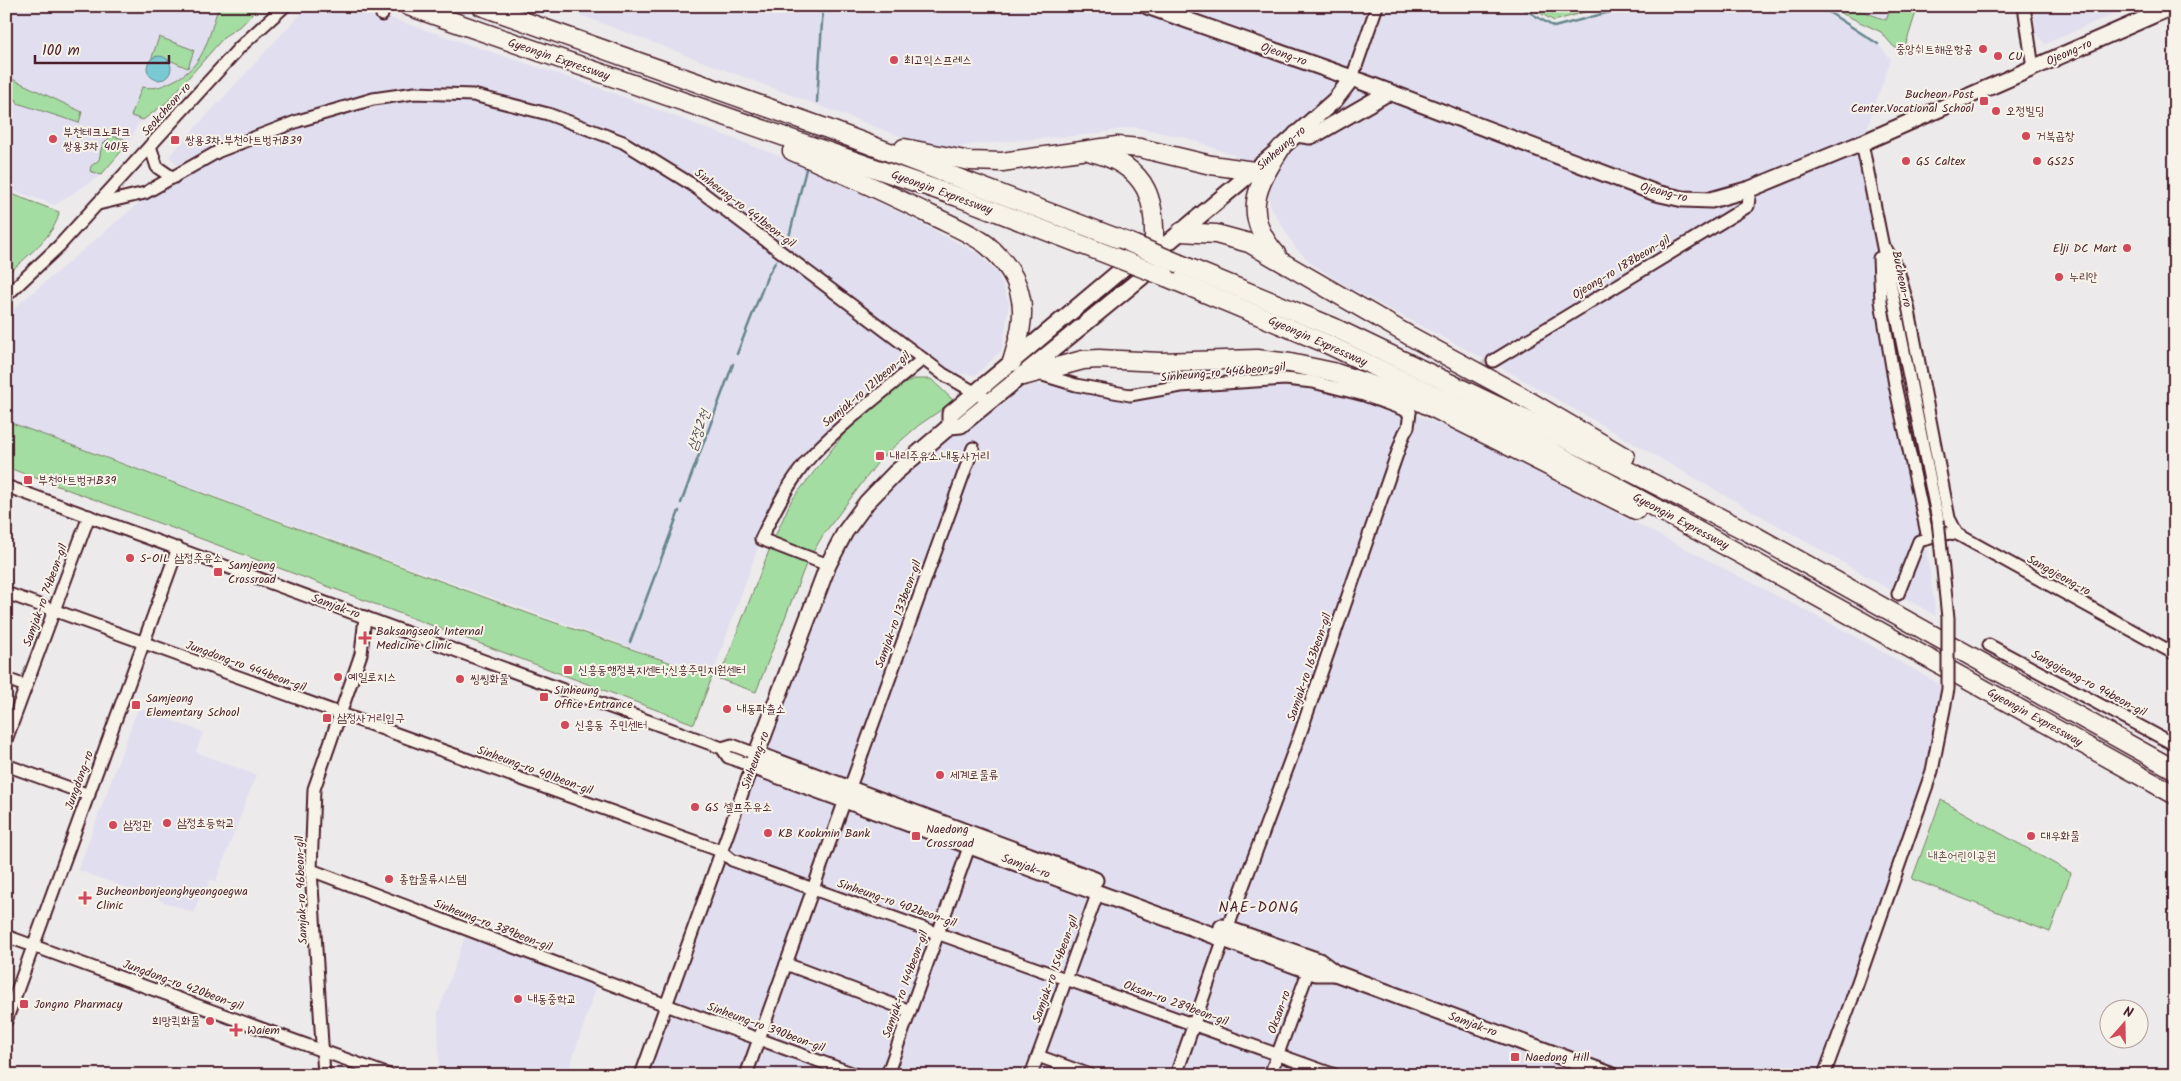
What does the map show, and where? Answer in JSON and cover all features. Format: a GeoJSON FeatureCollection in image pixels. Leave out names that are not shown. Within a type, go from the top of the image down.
{"type":"FeatureCollection","features":[{"type":"Feature","properties":{"kind":"highway","name":"Gyeongin Expressway"},"geometry":{"type":"LineString","coordinates":[[408,6],[958,197],[1166,277],[1325,343],[1547,449],[2175,795]]}},
{"type":"Feature","properties":{"kind":"highway","name":"Gyeongin Expressway"},"geometry":{"type":"LineString","coordinates":[[481,6],[828,129],[1130,243],[1333,328],[1451,382],[1750,533],[2175,770]]}},
{"type":"Feature","properties":{"kind":"highway"},"geometry":{"type":"LineString","coordinates":[[692,105],[886,192],[986,244],[1002,259],[1010,270],[1021,296],[1020,327],[1012,362]]}},
{"type":"Feature","properties":{"kind":"highway"},"geometry":{"type":"LineString","coordinates":[[828,129],[905,149],[970,161],[1002,162],[1036,159],[1117,146],[1140,148],[1211,165],[1254,171]]}},
{"type":"Feature","properties":{"kind":"highway"},"geometry":{"type":"LineString","coordinates":[[1281,148],[1262,178],[1256,200],[1257,223],[1262,235],[1282,261]]}},
{"type":"Feature","properties":{"kind":"highway"},"geometry":{"type":"LineString","coordinates":[[1083,150],[1105,155],[1125,166],[1145,187],[1154,214],[1156,228],[1150,258]]}},
{"type":"Feature","properties":{"kind":"highway"},"geometry":{"type":"LineString","coordinates":[[1181,232],[1234,238],[1249,243],[1410,336],[1586,434],[1750,533]]}},
{"type":"Feature","properties":{"kind":"highway"},"geometry":{"type":"LineString","coordinates":[[1029,375],[1083,360],[1099,359],[1160,362],[1257,359],[1290,363],[1333,372],[1419,401],[1628,507],[1742,555]]}},
{"type":"Feature","properties":{"kind":"main road","name":"Ojeong-ro"},"geometry":{"type":"LineString","coordinates":[[1147,6],[1352,78],[1656,193],[1683,199],[1711,200],[1750,189],[1862,143],[2174,6]]}},
{"type":"Feature","properties":{"kind":"main road","name":"Sinheung-ro"},"geometry":{"type":"LineString","coordinates":[[950,426],[950,414],[974,393],[1127,265],[1150,258],[1335,100],[1352,78]]}},
{"type":"Feature","properties":{"kind":"main road"},"geometry":{"type":"LineString","coordinates":[[1296,134],[1310,136],[1318,133],[1389,92]]}},
{"type":"Feature","properties":{"kind":"main road","name":"Sinheung-ro"},"geometry":{"type":"LineString","coordinates":[[754,760],[828,565],[845,532],[867,502],[894,473],[950,426],[961,426],[990,401],[1029,375],[1142,277],[1150,258]]}},
{"type":"Feature","properties":{"kind":"main road","name":"Samjak-ro"},"geometry":{"type":"LineString","coordinates":[[754,760],[1611,1075]]}},
{"type":"Feature","properties":{"kind":"main road","name":"Samjak-ro"},"geometry":{"type":"LineString","coordinates":[[971,841],[1098,892],[1226,933]]}},
{"type":"Feature","properties":{"kind":"street","name":"Seokcheon-ro"},"geometry":{"type":"LineString","coordinates":[[6,296],[60,246],[240,47],[285,6]]}},
{"type":"Feature","properties":{"kind":"street","name":"Sinheung-ro"},"geometry":{"type":"LineString","coordinates":[[1352,78],[1378,6]]}},
{"type":"Feature","properties":{"kind":"street"},"geometry":{"type":"LineString","coordinates":[[2024,6],[2033,68]]}},
{"type":"Feature","properties":{"kind":"street","name":"Sinheung-ro 441beon-gil"},"geometry":{"type":"LineString","coordinates":[[98,204],[145,193],[219,151],[332,110],[373,100],[415,93],[473,95],[548,114],[622,142],[656,161],[691,184],[923,359],[974,393],[990,401]]}},
{"type":"Feature","properties":{"kind":"street","name":"Bucheon-ro"},"geometry":{"type":"LineString","coordinates":[[1824,1075],[1932,771],[1948,689],[1948,618],[1938,520],[1862,143]]}},
{"type":"Feature","properties":{"kind":"street"},"geometry":{"type":"LineString","coordinates":[[150,146],[156,167],[173,178]]}},
{"type":"Feature","properties":{"kind":"street","name":"Ojeong-ro 188beon-gil"},"geometry":{"type":"LineString","coordinates":[[1493,361],[1748,206],[1750,189]]}},
{"type":"Feature","properties":{"kind":"street"},"geometry":{"type":"LineString","coordinates":[[1880,239],[1878,267],[1881,301],[1923,525],[1924,540],[1898,594]]}},
{"type":"Feature","properties":{"kind":"street"},"geometry":{"type":"LineString","coordinates":[[1880,239],[1898,270],[1908,306],[1949,518],[1957,534],[1924,540]]}},
{"type":"Feature","properties":{"kind":"street","name":"Samjak-ro 121beon-gil"},"geometry":{"type":"LineString","coordinates":[[828,565],[761,539],[784,492],[812,456],[859,410],[923,359]]}},
{"type":"Feature","properties":{"kind":"street","name":"Sinheung-ro 446beon-gil"},"geometry":{"type":"LineString","coordinates":[[1029,375],[1130,395],[1181,386],[1285,379],[1303,381],[1364,395],[1412,411]]}},
{"type":"Feature","properties":{"kind":"street","name":"Samjak-ro 163beon-gil"},"geometry":{"type":"LineString","coordinates":[[1176,1075],[1226,933],[1299,737],[1412,411]]}},
{"type":"Feature","properties":{"kind":"street","name":"Samjak-ro 133beon-gil"},"geometry":{"type":"LineString","coordinates":[[746,1075],[973,448]]}},
{"type":"Feature","properties":{"kind":"street","name":"Samjak-ro"},"geometry":{"type":"LineString","coordinates":[[6,486],[722,748],[732,745],[754,760]]}},
{"type":"Feature","properties":{"kind":"street","name":"Samjak-ro 74beon-gil"},"geometry":{"type":"LineString","coordinates":[[6,740],[89,516]]}},
{"type":"Feature","properties":{"kind":"street","name":"Sangojeong-ro"},"geometry":{"type":"LineString","coordinates":[[1957,534],[2175,654]]}},
{"type":"Feature","properties":{"kind":"street","name":"Jungdong-ro"},"geometry":{"type":"LineString","coordinates":[[6,1021],[178,548]]}},
{"type":"Feature","properties":{"kind":"street","name":"Jungdong-ro 444beon-gil"},"geometry":{"type":"LineString","coordinates":[[6,592],[340,714]]}},
{"type":"Feature","properties":{"kind":"street","name":"Samjak-ro 96beon-gil"},"geometry":{"type":"LineString","coordinates":[[324,1075],[311,870],[314,789],[361,654],[365,617]]}},
{"type":"Feature","properties":{"kind":"street","name":"Sangojeong-ro 94beon-gil"},"geometry":{"type":"LineString","coordinates":[[1989,645],[2175,745]]}},
{"type":"Feature","properties":{"kind":"street"},"geometry":{"type":"LineString","coordinates":[[6,679],[26,686]]}},
{"type":"Feature","properties":{"kind":"street","name":"Sinheung-ro 401beon-gil"},"geometry":{"type":"LineString","coordinates":[[340,714],[721,852]]}},
{"type":"Feature","properties":{"kind":"street","name":"Sinheung-ro"},"geometry":{"type":"LineString","coordinates":[[641,1075],[754,760]]}},
{"type":"Feature","properties":{"kind":"street"},"geometry":{"type":"LineString","coordinates":[[6,765],[89,795]]}},
{"type":"Feature","properties":{"kind":"street","name":"Samjak-ro 144beon-gil"},"geometry":{"type":"LineString","coordinates":[[887,1075],[971,841]]}},
{"type":"Feature","properties":{"kind":"street","name":"Sinheung-ro 402beon-gil"},"geometry":{"type":"LineString","coordinates":[[721,852],[732,860],[1066,978]]}},
{"type":"Feature","properties":{"kind":"street","name":"Sinheung-ro 389beon-gil"},"geometry":{"type":"LineString","coordinates":[[311,870],[666,1006]]}},
{"type":"Feature","properties":{"kind":"street","name":"Samjak-ro 154beon-gil"},"geometry":{"type":"LineString","coordinates":[[1031,1075],[1098,892]]}},
{"type":"Feature","properties":{"kind":"street","name":"Jungdong-ro 420beon-gil"},"geometry":{"type":"LineString","coordinates":[[6,936],[389,1075]]}},
{"type":"Feature","properties":{"kind":"street"},"geometry":{"type":"LineString","coordinates":[[786,964],[910,1010]]}},
{"type":"Feature","properties":{"kind":"street","name":"Oksan-ro"},"geometry":{"type":"LineString","coordinates":[[1270,1075],[1310,965]]}},
{"type":"Feature","properties":{"kind":"street","name":"Oksan-ro 289beon-gil"},"geometry":{"type":"LineString","coordinates":[[1066,978],[1335,1075]]}},
{"type":"Feature","properties":{"kind":"street","name":"Sinheung-ro 390beon-gil"},"geometry":{"type":"LineString","coordinates":[[666,1006],[857,1075]]}},
{"type":"Feature","properties":{"kind":"street"},"geometry":{"type":"LineString","coordinates":[[1038,1056],[1090,1075]]}},
{"type":"Feature","properties":{"kind":"shaded area"},"geometry":{"type":"Polygon","coordinates":[[[6,6],[259,6],[243,24],[225,36],[167,102],[137,125],[132,138],[101,175],[55,205],[6,188],[6,6]]]}},
{"type":"Feature","properties":{"kind":"shaded area"},"geometry":{"type":"Polygon","coordinates":[[[308,6],[354,6],[600,88],[787,159],[905,215],[979,254],[999,275],[1009,304],[1002,350],[976,375],[915,370],[880,394],[791,480],[761,539],[712,677],[6,421],[6,315],[147,196],[187,176],[169,156],[308,6]]]}},
{"type":"Feature","properties":{"kind":"shaded area"},"geometry":{"type":"Polygon","coordinates":[[[556,6],[1514,6],[1554,27],[1626,6],[1815,6],[1827,11],[1878,44],[1891,59],[1862,143],[1880,239],[1881,301],[1923,525],[1936,616],[1507,371],[1349,288],[1312,264],[1295,247],[1272,209],[1262,178],[1280,148],[1249,161],[1187,138],[1133,127],[1095,134],[976,144],[953,148],[932,145],[902,137],[556,6]]]}},
{"type":"Feature","properties":{"kind":"shaded area"},"geometry":{"type":"Polygon","coordinates":[[[1848,6],[1892,6],[1887,20],[1848,6]]]}},
{"type":"Feature","properties":{"kind":"shaded area"},"geometry":{"type":"Polygon","coordinates":[[[2034,6],[2131,6],[2045,44],[2036,34],[2034,6]]]}},
{"type":"Feature","properties":{"kind":"shaded area"},"geometry":{"type":"Polygon","coordinates":[[[1285,379],[1410,412],[1463,434],[1853,635],[1948,689],[1932,771],[1824,1075],[641,1075],[845,532],[980,401],[1031,385],[1076,385],[1130,395],[1285,379]]]}},
{"type":"Feature","properties":{"kind":"shaded area","name":"삼정초등학교"},"geometry":{"type":"Polygon","coordinates":[[[138,708],[203,732],[196,752],[256,775],[216,881],[210,880],[205,893],[201,892],[194,913],[78,870],[138,708]]]}},
{"type":"Feature","properties":{"kind":"shaded area","name":"내동중학교"},"geometry":{"type":"Polygon","coordinates":[[[465,936],[597,985],[567,1075],[457,1075],[439,1068],[438,1013],[465,936]]]}},
{"type":"Feature","properties":{"kind":"green space"},"geometry":{"type":"Polygon","coordinates":[[[219,6],[259,6],[243,24],[225,36],[167,102],[143,120],[131,116],[142,87],[150,88],[164,85],[192,68],[204,50],[219,6]]]}},
{"type":"Feature","properties":{"kind":"green space"},"geometry":{"type":"Polygon","coordinates":[[[1528,6],[1554,6],[1557,8],[1564,6],[1605,6],[1554,21],[1528,6]]]}},
{"type":"Feature","properties":{"kind":"green space"},"geometry":{"type":"Polygon","coordinates":[[[1826,6],[1848,6],[1886,20],[1892,6],[1918,6],[1903,53],[1893,46],[1881,32],[1826,6]]]}},
{"type":"Feature","properties":{"kind":"green space"},"geometry":{"type":"Polygon","coordinates":[[[159,37],[194,50],[188,68],[170,60],[156,58],[151,60],[159,37]]]}},
{"type":"Feature","properties":{"kind":"green space"},"geometry":{"type":"Polygon","coordinates":[[[6,76],[82,112],[79,123],[17,103],[17,100],[6,96],[6,76]]]}},
{"type":"Feature","properties":{"kind":"green space"},"geometry":{"type":"Polygon","coordinates":[[[111,136],[124,139],[125,147],[101,175],[90,171],[91,166],[99,160],[102,145],[111,136]]]}},
{"type":"Feature","properties":{"kind":"green space"},"geometry":{"type":"Polygon","coordinates":[[[9,193],[59,212],[57,220],[46,238],[6,275],[6,200],[9,193]]]}},
{"type":"Feature","properties":{"kind":"green space"},"geometry":{"type":"Polygon","coordinates":[[[913,379],[931,379],[954,401],[919,425],[881,458],[823,535],[806,564],[756,692],[719,679],[772,543],[791,501],[866,406],[913,379]]]}},
{"type":"Feature","properties":{"kind":"green space"},"geometry":{"type":"Polygon","coordinates":[[[6,421],[530,614],[712,677],[694,724],[6,467],[6,421]]]}},
{"type":"Feature","properties":{"kind":"green space","name":"내촌어린이공원"},"geometry":{"type":"Polygon","coordinates":[[[1941,800],[2071,873],[2050,932],[1912,879],[1941,800]]]}},
{"type":"Feature","properties":{"kind":"water"},"geometry":{"type":"Polygon","coordinates":[[[159,56],[167,60],[171,68],[167,76],[159,80],[151,76],[147,68],[151,60],[159,56]]]}},
{"type":"Feature","properties":{"kind":"waterway","name":"삼정2천"},"geometry":{"type":"LineString","coordinates":[[817,102],[823,6]]}},
{"type":"Feature","properties":{"kind":"waterway"},"geometry":{"type":"LineString","coordinates":[[1519,6],[1554,27],[1632,6]]}},
{"type":"Feature","properties":{"kind":"waterway"},"geometry":{"type":"LineString","coordinates":[[1815,6],[1827,11],[1878,44]]}},
{"type":"Feature","properties":{"kind":"waterway","name":"삼정2천"},"geometry":{"type":"LineString","coordinates":[[788,241],[807,165]]}},
{"type":"Feature","properties":{"kind":"waterway","name":"삼정2천"},"geometry":{"type":"LineString","coordinates":[[737,354],[767,277],[776,261]]}},
{"type":"Feature","properties":{"kind":"waterway","name":"삼정2천"},"geometry":{"type":"LineString","coordinates":[[681,503],[733,364]]}},
{"type":"Feature","properties":{"kind":"waterway","name":"삼정2천"},"geometry":{"type":"LineString","coordinates":[[630,642],[679,511]]}},
{"type":"Feature","properties":{"kind":"tunnel"},"geometry":{"type":"LineString","coordinates":[[1450,387],[1493,361]]}},
{"type":"Feature","properties":{"kind":"place","name":"중앙쉬트해운항공"},"geometry":{"type":"Point","coordinates":[1983,49]}},
{"type":"Feature","properties":{"kind":"place","name":"CU"},"geometry":{"type":"Point","coordinates":[1998,56]}},
{"type":"Feature","properties":{"kind":"place","name":"최고익스프레스"},"geometry":{"type":"Point","coordinates":[894,60]}},
{"type":"Feature","properties":{"kind":"place","name":"Bucheon Post Center.Vocational School"},"geometry":{"type":"Point","coordinates":[1984,101]}},
{"type":"Feature","properties":{"kind":"place","name":"오정빌딩"},"geometry":{"type":"Point","coordinates":[1996,111]}},
{"type":"Feature","properties":{"kind":"place","name":"거북곱창"},"geometry":{"type":"Point","coordinates":[2026,136]}},
{"type":"Feature","properties":{"kind":"place","name":"부천테크노파크 쌍용3차 401동"},"geometry":{"type":"Point","coordinates":[53,139]}},
{"type":"Feature","properties":{"kind":"place","name":"쌍용3차.부천아트벙커B39"},"geometry":{"type":"Point","coordinates":[175,140]}},
{"type":"Feature","properties":{"kind":"place","name":"GS Caltex"},"geometry":{"type":"Point","coordinates":[1906,161]}},
{"type":"Feature","properties":{"kind":"place","name":"GS25"},"geometry":{"type":"Point","coordinates":[2037,161]}},
{"type":"Feature","properties":{"kind":"place","name":"Elji DC Mart"},"geometry":{"type":"Point","coordinates":[2127,248]}},
{"type":"Feature","properties":{"kind":"place","name":"누리안"},"geometry":{"type":"Point","coordinates":[2059,277]}},
{"type":"Feature","properties":{"kind":"place","name":"내리주유소.내동사거리"},"geometry":{"type":"Point","coordinates":[880,456]}},
{"type":"Feature","properties":{"kind":"place","name":"부천아트벙커B39"},"geometry":{"type":"Point","coordinates":[28,480]}},
{"type":"Feature","properties":{"kind":"place","name":"S-OIL 삼정주유소"},"geometry":{"type":"Point","coordinates":[130,558]}},
{"type":"Feature","properties":{"kind":"place","name":"Samjeong Crossroad"},"geometry":{"type":"Point","coordinates":[218,572]}},
{"type":"Feature","properties":{"kind":"place","name":"Baksangseok Internal Medicine Clinic"},"geometry":{"type":"Point","coordinates":[365,638]}},
{"type":"Feature","properties":{"kind":"place","name":"신흥동행정복지센터;신흥주민지원센터"},"geometry":{"type":"Point","coordinates":[568,670]}},
{"type":"Feature","properties":{"kind":"place","name":"예일로지스"},"geometry":{"type":"Point","coordinates":[338,677]}},
{"type":"Feature","properties":{"kind":"place","name":"씽씽화물"},"geometry":{"type":"Point","coordinates":[460,679]}},
{"type":"Feature","properties":{"kind":"place","name":"Sinheung Office Entrance"},"geometry":{"type":"Point","coordinates":[544,697]}},
{"type":"Feature","properties":{"kind":"place","name":"Samjeong Elementary School"},"geometry":{"type":"Point","coordinates":[136,705]}},
{"type":"Feature","properties":{"kind":"place","name":"내동파출소"},"geometry":{"type":"Point","coordinates":[727,709]}},
{"type":"Feature","properties":{"kind":"place","name":"삼정사거리입구"},"geometry":{"type":"Point","coordinates":[327,718]}},
{"type":"Feature","properties":{"kind":"place","name":"신흥동 주민센터"},"geometry":{"type":"Point","coordinates":[565,725]}},
{"type":"Feature","properties":{"kind":"place","name":"세계로물류"},"geometry":{"type":"Point","coordinates":[940,775]}},
{"type":"Feature","properties":{"kind":"place","name":"GS 셀프주유소"},"geometry":{"type":"Point","coordinates":[695,807]}},
{"type":"Feature","properties":{"kind":"place","name":"삼정초등학교"},"geometry":{"type":"Point","coordinates":[167,823]}},
{"type":"Feature","properties":{"kind":"place","name":"삼정관"},"geometry":{"type":"Point","coordinates":[113,825]}},
{"type":"Feature","properties":{"kind":"place","name":"KB Kookmin Bank"},"geometry":{"type":"Point","coordinates":[768,833]}},
{"type":"Feature","properties":{"kind":"place","name":"Naedong Crossroad"},"geometry":{"type":"Point","coordinates":[916,836]}},
{"type":"Feature","properties":{"kind":"place","name":"대우화물"},"geometry":{"type":"Point","coordinates":[2031,836]}},
{"type":"Feature","properties":{"kind":"place","name":"종합물류시스템"},"geometry":{"type":"Point","coordinates":[389,879]}},
{"type":"Feature","properties":{"kind":"place","name":"Bucheonbonjeonghyeongoegwa Clinic"},"geometry":{"type":"Point","coordinates":[85,898]}},
{"type":"Feature","properties":{"kind":"place","name":"내동중학교"},"geometry":{"type":"Point","coordinates":[518,999]}},
{"type":"Feature","properties":{"kind":"place","name":"Jongno Pharmacy"},"geometry":{"type":"Point","coordinates":[24,1004]}},
{"type":"Feature","properties":{"kind":"place","name":"희망퀵화물"},"geometry":{"type":"Point","coordinates":[210,1021]}},
{"type":"Feature","properties":{"kind":"place","name":"Waiem"},"geometry":{"type":"Point","coordinates":[236,1030]}},
{"type":"Feature","properties":{"kind":"place","name":"Naedong Hill"},"geometry":{"type":"Point","coordinates":[1515,1057]}},
{"type":"Feature","properties":{"kind":"district","name":"NAE-DONG"},"geometry":{"type":"Point","coordinates":[1259,907]}}]}
